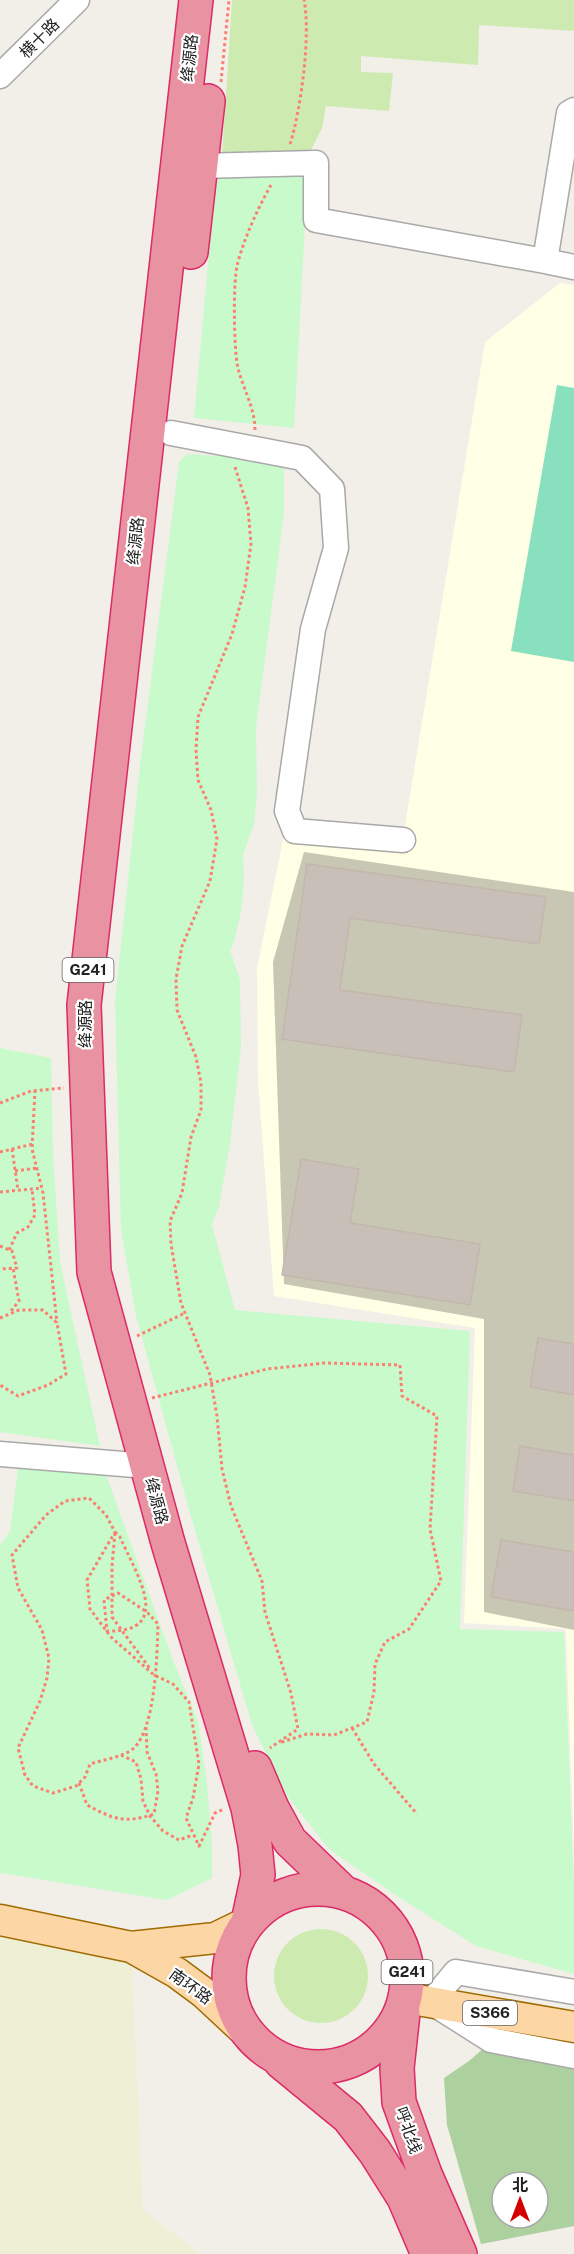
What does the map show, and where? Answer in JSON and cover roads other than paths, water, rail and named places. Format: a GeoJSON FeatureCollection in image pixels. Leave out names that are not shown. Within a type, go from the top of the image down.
{"type":"FeatureCollection","features":[{"type":"Feature","properties":{"kind":"highway","name":"绛源路"},"geometry":{"type":"LineString","coordinates":[[196,0],[84,1005],[94,1272],[147,1466],[245,1799],[255,1845],[258,1875],[248,1922]]}},
{"type":"Feature","properties":{"kind":"highway","name":"绛源路"},"geometry":{"type":"LineString","coordinates":[[219,0],[107,1005],[116,1268],[244,1738],[264,1753],[272,1808],[290,1841],[342,1892]]}},
{"type":"Feature","properties":{"kind":"highway","name":"呼北线"},"geometry":{"type":"LineString","coordinates":[[419,2000],[408,1978],[406,1959],[398,1936],[384,1917],[365,1902],[342,1892],[319,1888],[287,1894],[266,1906],[248,1922],[239,1936],[230,1959],[228,1984],[234,2009],[256,2041],[348,2117],[375,2152],[404,2198],[428,2254]]}},
{"type":"Feature","properties":{"kind":"highway","name":"呼北线"},"geometry":{"type":"LineString","coordinates":[[256,2041],[288,2063],[314,2067],[340,2065],[363,2055],[383,2040],[397,2020],[419,2000]]}},
{"type":"Feature","properties":{"kind":"highway","name":"呼北线"},"geometry":{"type":"LineString","coordinates":[[419,2000],[399,2034],[399,2102],[416,2152],[460,2254]]}},
{"type":"Feature","properties":{"kind":"main road","name":"南环路"},"geometry":{"type":"LineString","coordinates":[[0,1920],[130,1947],[177,1973],[204,1993],[256,2041]]}},
{"type":"Feature","properties":{"kind":"main road","name":"南环路"},"geometry":{"type":"LineString","coordinates":[[130,1947],[215,1938],[248,1922]]}},
{"type":"Feature","properties":{"kind":"main road","name":"S366"},"geometry":{"type":"LineString","coordinates":[[419,2000],[574,2028]]}},
{"type":"Feature","properties":{"kind":"street","name":"横十路"},"geometry":{"type":"LineString","coordinates":[[0,76],[77,0]]}},
{"type":"Feature","properties":{"kind":"street"},"geometry":{"type":"LineString","coordinates":[[545,261],[569,113],[574,110]]}},
{"type":"Feature","properties":{"kind":"street"},"geometry":{"type":"LineString","coordinates":[[201,166],[316,163],[316,220],[574,267]]}},
{"type":"Feature","properties":{"kind":"street"},"geometry":{"type":"LineString","coordinates":[[171,433],[302,458],[332,489],[336,548],[313,630],[287,811],[295,831],[402,840]]}},
{"type":"Feature","properties":{"kind":"street"},"geometry":{"type":"LineString","coordinates":[[0,1454],[147,1466]]}},
{"type":"Feature","properties":{"kind":"street"},"geometry":{"type":"LineString","coordinates":[[574,1992],[456,1972],[419,2000],[490,2040],[574,2056]]}}]}
